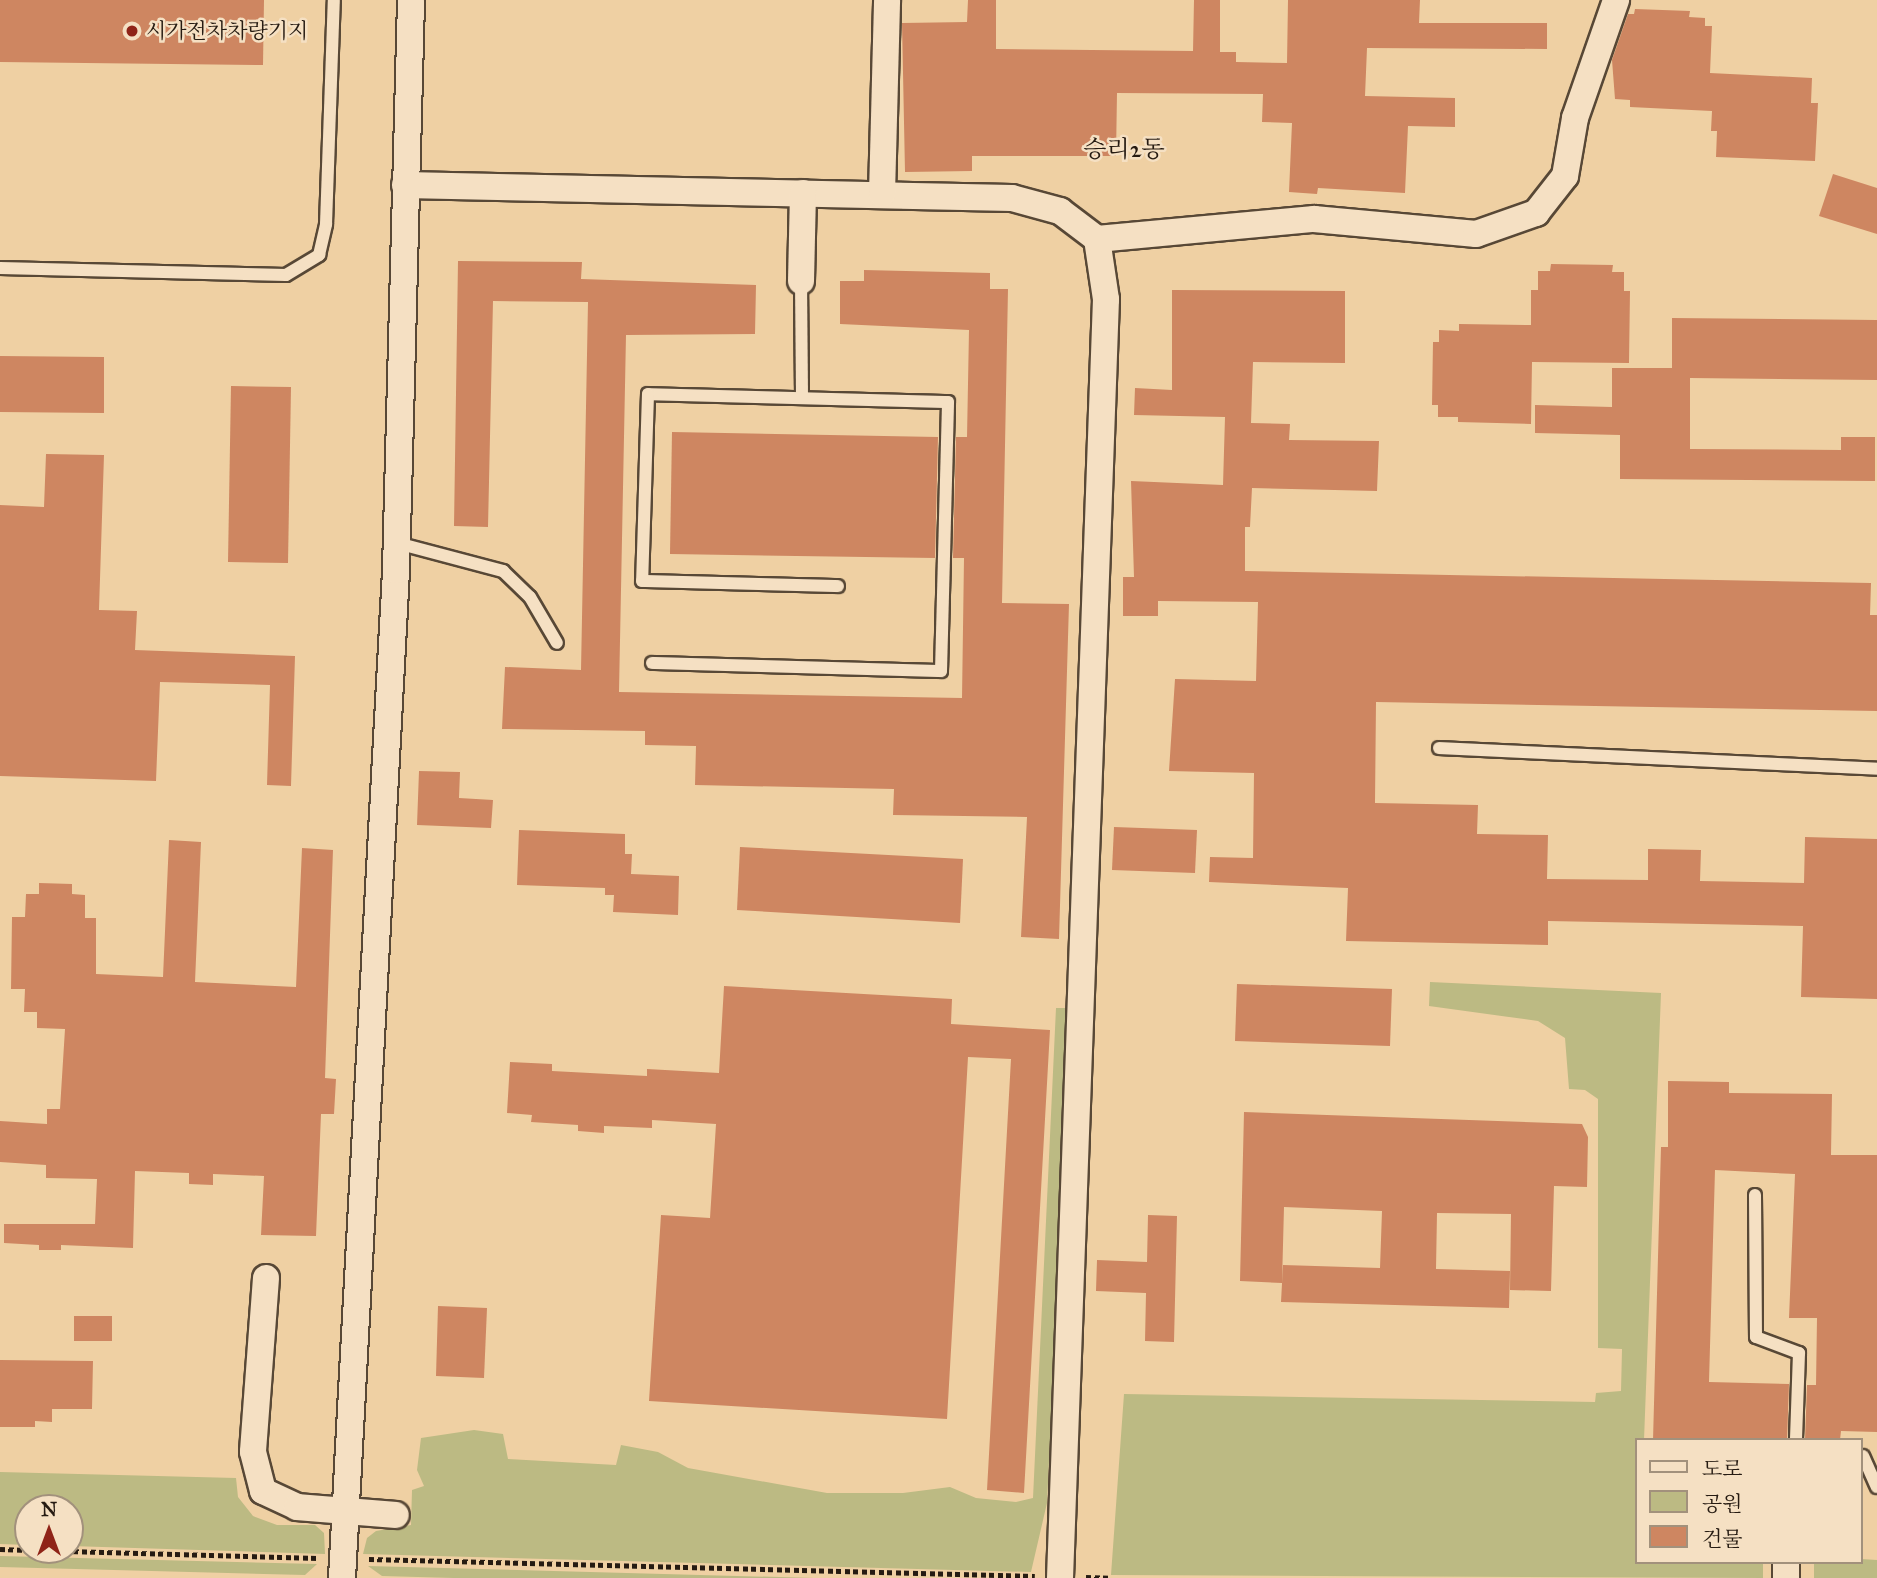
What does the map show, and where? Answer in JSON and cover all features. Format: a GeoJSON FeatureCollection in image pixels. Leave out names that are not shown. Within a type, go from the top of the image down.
{"type":"FeatureCollection","features":[{"type":"Feature","properties":{"kind":"street"},"geometry":{"type":"LineString","coordinates":[[342,1568],[397,543],[411,0]]}},
{"type":"Feature","properties":{"kind":"street"},"geometry":{"type":"LineString","coordinates":[[882,194],[887,0]]}},
{"type":"Feature","properties":{"kind":"street"},"geometry":{"type":"LineString","coordinates":[[405,185],[1012,198],[1060,211],[1097,239],[1314,219],[1476,234],[1535,213],[1565,176],[1575,118],[1616,0]]}},
{"type":"Feature","properties":{"kind":"street"},"geometry":{"type":"LineString","coordinates":[[801,281],[803,192]]}},
{"type":"Feature","properties":{"kind":"street"},"geometry":{"type":"LineString","coordinates":[[1060,1577],[1106,299],[1097,239]]}},
{"type":"Feature","properties":{"kind":"street"},"geometry":{"type":"LineString","coordinates":[[266,1278],[253,1452],[263,1491],[297,1507],[396,1515]]}},
{"type":"Feature","properties":{"kind":"lane"},"geometry":{"type":"LineString","coordinates":[[0,268],[285,275],[319,255],[326,224],[334,0]]}},
{"type":"Feature","properties":{"kind":"lane"},"geometry":{"type":"LineString","coordinates":[[801,281],[802,398]]}},
{"type":"Feature","properties":{"kind":"lane"},"geometry":{"type":"LineString","coordinates":[[652,663],[941,671],[948,402],[648,394],[642,581],[838,586]]}},
{"type":"Feature","properties":{"kind":"lane"},"geometry":{"type":"LineString","coordinates":[[397,543],[503,571],[530,597],[557,643]]}},
{"type":"Feature","properties":{"kind":"lane"},"geometry":{"type":"LineString","coordinates":[[1439,748],[1877,769]]}},
{"type":"Feature","properties":{"kind":"lane"},"geometry":{"type":"LineString","coordinates":[[1755,1195],[1756,1338],[1799,1353],[1796,1438]]}},
{"type":"Feature","properties":{"kind":"lane"},"geometry":{"type":"LineString","coordinates":[[1863,1456],[1877,1487]]}},
{"type":"Feature","properties":{"kind":"path"},"geometry":{"type":"LineString","coordinates":[[84,1553],[342,1568],[1110,1578]]}},
{"type":"Feature","properties":{"kind":"green space"},"geometry":{"type":"Polygon","coordinates":[[[1430,982],[1661,993],[1644,1438],[1636,1438],[1636,1564],[1763,1564],[1763,1578],[1111,1575],[1124,1394],[1595,1402],[1596,1393],[1621,1391],[1622,1349],[1598,1348],[1598,1099],[1585,1090],[1569,1089],[1565,1038],[1538,1021],[1429,1006],[1430,982]]]}},
{"type":"Feature","properties":{"kind":"green space"},"geometry":{"type":"Polygon","coordinates":[[[1056,1008],[1071,1008],[1047,1503],[1031,1572],[363,1554],[367,1538],[376,1531],[411,1525],[412,1490],[424,1486],[417,1470],[421,1438],[474,1430],[503,1434],[508,1459],[616,1465],[621,1445],[658,1452],[688,1468],[827,1493],[903,1493],[950,1487],[976,1498],[1016,1502],[1033,1498],[1056,1008]]]}},
{"type":"Feature","properties":{"kind":"green space"},"geometry":{"type":"Polygon","coordinates":[[[0,1472],[236,1478],[238,1497],[253,1516],[277,1525],[315,1525],[324,1533],[325,1554],[84,1546],[84,1494],[14,1494],[14,1544],[0,1544],[0,1472]]]}},
{"type":"Feature","properties":{"kind":"green space"},"geometry":{"type":"Polygon","coordinates":[[[0,1556],[14,1556],[14,1564],[84,1564],[84,1558],[317,1564],[305,1575],[0,1567],[0,1556]]]}},
{"type":"Feature","properties":{"kind":"green space"},"geometry":{"type":"Polygon","coordinates":[[[1863,1559],[1877,1560],[1877,1578],[1814,1578],[1814,1564],[1863,1564],[1863,1559]]]}},
{"type":"Feature","properties":{"kind":"green space"},"geometry":{"type":"Polygon","coordinates":[[[368,1566],[814,1578],[454,1578],[382,1576],[368,1566]]]}},
{"type":"Feature","properties":{"kind":"building","name":"시가전차차량기지"},"geometry":{"type":"Polygon","coordinates":[[[0,0],[264,0],[263,65],[0,62],[0,0]]]}},
{"type":"Feature","properties":{"kind":"building"},"geometry":{"type":"Polygon","coordinates":[[[968,0],[996,0],[996,49],[1193,51],[1194,0],[1220,0],[1220,52],[1236,52],[1236,62],[1287,63],[1288,0],[1420,0],[1419,23],[1547,23],[1547,49],[1367,48],[1365,96],[1455,98],[1455,127],[1408,126],[1405,193],[1318,188],[1317,194],[1289,192],[1292,123],[1262,122],[1263,94],[1117,93],[1116,156],[972,156],[972,171],[905,172],[902,23],[967,22],[968,0]]]}},
{"type":"Feature","properties":{"kind":"building"},"geometry":{"type":"Polygon","coordinates":[[[1635,9],[1690,11],[1689,17],[1705,18],[1705,26],[1712,26],[1710,73],[1812,78],[1811,103],[1818,103],[1815,161],[1716,157],[1717,131],[1711,131],[1712,111],[1630,107],[1630,100],[1615,99],[1612,60],[1628,14],[1634,14],[1635,9]]]}},
{"type":"Feature","properties":{"kind":"building"},"geometry":{"type":"Polygon","coordinates":[[[1833,174],[1877,188],[1877,234],[1819,216],[1833,174]]]}},
{"type":"Feature","properties":{"kind":"building"},"geometry":{"type":"Polygon","coordinates":[[[458,261],[582,262],[581,279],[756,285],[755,334],[626,335],[619,692],[962,698],[964,558],[953,558],[956,437],[967,437],[969,330],[840,324],[840,281],[864,281],[864,270],[990,273],[990,289],[1008,289],[1002,603],[1069,604],[1059,939],[1021,937],[1027,817],[893,815],[894,789],[695,785],[696,746],[645,745],[645,731],[502,729],[505,667],[581,670],[588,302],[493,301],[488,527],[454,526],[458,261]]]}},
{"type":"Feature","properties":{"kind":"building"},"geometry":{"type":"Polygon","coordinates":[[[1551,264],[1613,265],[1612,272],[1624,272],[1624,291],[1630,291],[1629,363],[1532,362],[1531,424],[1458,422],[1458,417],[1438,417],[1438,405],[1432,405],[1433,342],[1439,342],[1439,330],[1459,331],[1459,324],[1531,325],[1531,290],[1538,290],[1538,271],[1550,271],[1551,264]]]}},
{"type":"Feature","properties":{"kind":"building"},"geometry":{"type":"Polygon","coordinates":[[[1172,290],[1345,291],[1345,363],[1253,362],[1251,423],[1290,424],[1289,440],[1379,441],[1377,491],[1252,488],[1250,527],[1245,527],[1245,571],[1871,583],[1870,615],[1877,615],[1877,711],[1376,702],[1375,803],[1478,805],[1477,834],[1548,835],[1547,879],[1648,880],[1648,849],[1701,850],[1700,881],[1804,883],[1805,837],[1877,839],[1877,999],[1801,997],[1803,926],[1548,921],[1548,945],[1346,941],[1348,888],[1209,882],[1210,857],[1253,858],[1254,773],[1169,771],[1175,679],[1256,681],[1258,602],[1158,601],[1158,616],[1123,616],[1123,577],[1134,577],[1131,481],[1223,485],[1225,417],[1134,415],[1135,388],[1172,390],[1172,290]]]}},
{"type":"Feature","properties":{"kind":"building"},"geometry":{"type":"Polygon","coordinates":[[[1672,318],[1877,320],[1877,380],[1690,378],[1690,449],[1841,450],[1841,437],[1875,437],[1875,481],[1620,479],[1620,435],[1535,433],[1535,405],[1612,407],[1612,368],[1672,368],[1672,318]]]}},
{"type":"Feature","properties":{"kind":"building"},"geometry":{"type":"Polygon","coordinates":[[[0,356],[104,357],[104,413],[0,412],[0,356]]]}},
{"type":"Feature","properties":{"kind":"building"},"geometry":{"type":"Polygon","coordinates":[[[231,386],[291,387],[288,563],[228,562],[231,386]]]}},
{"type":"Feature","properties":{"kind":"building"},"geometry":{"type":"Polygon","coordinates":[[[672,432],[938,437],[935,558],[670,554],[672,432]]]}},
{"type":"Feature","properties":{"kind":"building"},"geometry":{"type":"Polygon","coordinates":[[[46,454],[104,455],[99,610],[137,611],[135,650],[295,656],[291,786],[267,785],[270,685],[160,682],[156,781],[0,776],[0,505],[44,507],[46,454]]]}},
{"type":"Feature","properties":{"kind":"building"},"geometry":{"type":"Polygon","coordinates":[[[419,771],[460,772],[459,798],[493,800],[491,828],[417,825],[419,771]]]}},
{"type":"Feature","properties":{"kind":"building"},"geometry":{"type":"Polygon","coordinates":[[[1114,827],[1197,830],[1195,873],[1112,870],[1114,827]]]}},
{"type":"Feature","properties":{"kind":"building"},"geometry":{"type":"Polygon","coordinates":[[[519,830],[625,834],[625,854],[632,854],[631,874],[679,876],[678,915],[613,912],[614,895],[605,895],[605,888],[517,885],[519,830]]]}},
{"type":"Feature","properties":{"kind":"building"},"geometry":{"type":"Polygon","coordinates":[[[169,840],[201,842],[195,982],[296,987],[302,848],[333,850],[325,1078],[336,1079],[334,1114],[321,1114],[316,1236],[261,1235],[264,1176],[213,1174],[213,1185],[189,1184],[189,1173],[135,1171],[133,1248],[61,1245],[61,1250],[39,1250],[39,1245],[4,1243],[4,1224],[95,1224],[97,1179],[46,1178],[46,1165],[0,1162],[0,1121],[47,1124],[47,1109],[60,1109],[65,1029],[37,1028],[37,1012],[24,1012],[25,989],[11,989],[12,917],[25,917],[26,894],[39,894],[39,883],[72,884],[72,894],[85,895],[85,918],[96,918],[96,974],[163,977],[169,840]]]}},
{"type":"Feature","properties":{"kind":"building"},"geometry":{"type":"Polygon","coordinates":[[[740,847],[963,859],[960,923],[737,910],[740,847]]]}},
{"type":"Feature","properties":{"kind":"building"},"geometry":{"type":"Polygon","coordinates":[[[1237,984],[1392,989],[1390,1046],[1235,1041],[1237,984]]]}},
{"type":"Feature","properties":{"kind":"building"},"geometry":{"type":"Polygon","coordinates":[[[724,986],[952,999],[951,1024],[1050,1030],[1024,1493],[987,1490],[1011,1059],[968,1057],[947,1419],[649,1401],[661,1215],[710,1218],[716,1124],[652,1120],[652,1128],[604,1126],[604,1133],[578,1131],[578,1125],[531,1122],[532,1115],[507,1113],[510,1062],[552,1064],[552,1071],[647,1076],[647,1069],[719,1073],[724,986]]]}},
{"type":"Feature","properties":{"kind":"building"},"geometry":{"type":"Polygon","coordinates":[[[1668,1081],[1729,1082],[1729,1093],[1832,1094],[1831,1155],[1877,1155],[1877,1432],[1841,1431],[1840,1438],[1805,1438],[1807,1385],[1816,1385],[1817,1318],[1789,1318],[1795,1174],[1715,1170],[1709,1382],[1789,1384],[1787,1438],[1653,1438],[1661,1147],[1668,1147],[1668,1081]]]}},
{"type":"Feature","properties":{"kind":"building"},"geometry":{"type":"Polygon","coordinates":[[[1244,1112],[1582,1124],[1588,1137],[1587,1187],[1554,1186],[1551,1291],[1510,1290],[1511,1214],[1437,1213],[1436,1269],[1510,1271],[1509,1308],[1281,1302],[1283,1265],[1380,1268],[1382,1211],[1284,1207],[1282,1283],[1240,1281],[1244,1112]]]}},
{"type":"Feature","properties":{"kind":"building"},"geometry":{"type":"Polygon","coordinates":[[[1148,1215],[1177,1216],[1174,1342],[1145,1341],[1146,1293],[1096,1291],[1097,1260],[1147,1262],[1148,1215]]]}},
{"type":"Feature","properties":{"kind":"building"},"geometry":{"type":"Polygon","coordinates":[[[438,1306],[487,1308],[484,1378],[436,1376],[438,1306]]]}},
{"type":"Feature","properties":{"kind":"building"},"geometry":{"type":"Polygon","coordinates":[[[74,1316],[112,1316],[112,1341],[74,1341],[74,1316]]]}},
{"type":"Feature","properties":{"kind":"building"},"geometry":{"type":"Polygon","coordinates":[[[0,1360],[93,1361],[92,1409],[52,1409],[52,1422],[35,1421],[35,1427],[0,1427],[0,1360]]]}},
{"type":"Feature","properties":{"kind":"place","name":"시가전차차량기지"},"geometry":{"type":"Point","coordinates":[132,31]}},
{"type":"Feature","properties":{"kind":"district","name":"승리2동"},"geometry":{"type":"Point","coordinates":[1124,150]}}]}
